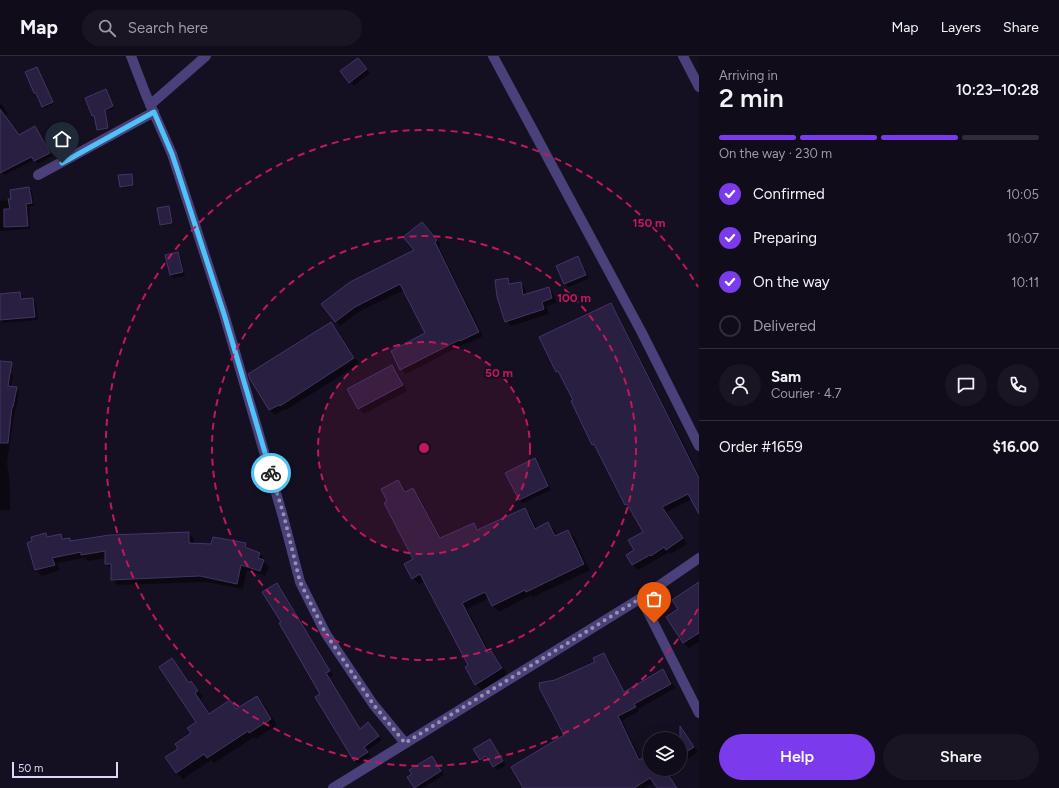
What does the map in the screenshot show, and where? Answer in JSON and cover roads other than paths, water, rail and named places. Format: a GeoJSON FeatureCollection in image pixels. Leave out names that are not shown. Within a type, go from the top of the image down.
{"type":"FeatureCollection","features":[{"type":"Feature","properties":{"kind":"street"},"geometry":{"type":"LineString","coordinates":[[131,56],[172,154],[224,314],[284,516],[300,582],[326,634],[373,704],[405,743]]}},
{"type":"Feature","properties":{"kind":"street"},"geometry":{"type":"LineString","coordinates":[[38,176],[152,109],[206,56]]}},
{"type":"Feature","properties":{"kind":"street"},"geometry":{"type":"LineString","coordinates":[[493,56],[641,331],[699,446]]}},
{"type":"Feature","properties":{"kind":"street"},"geometry":{"type":"LineString","coordinates":[[683,56],[699,87]]}},
{"type":"Feature","properties":{"kind":"street"},"geometry":{"type":"LineString","coordinates":[[333,788],[641,598],[699,558]]}},
{"type":"Feature","properties":{"kind":"street"},"geometry":{"type":"LineString","coordinates":[[641,598],[699,713]]}}]}
